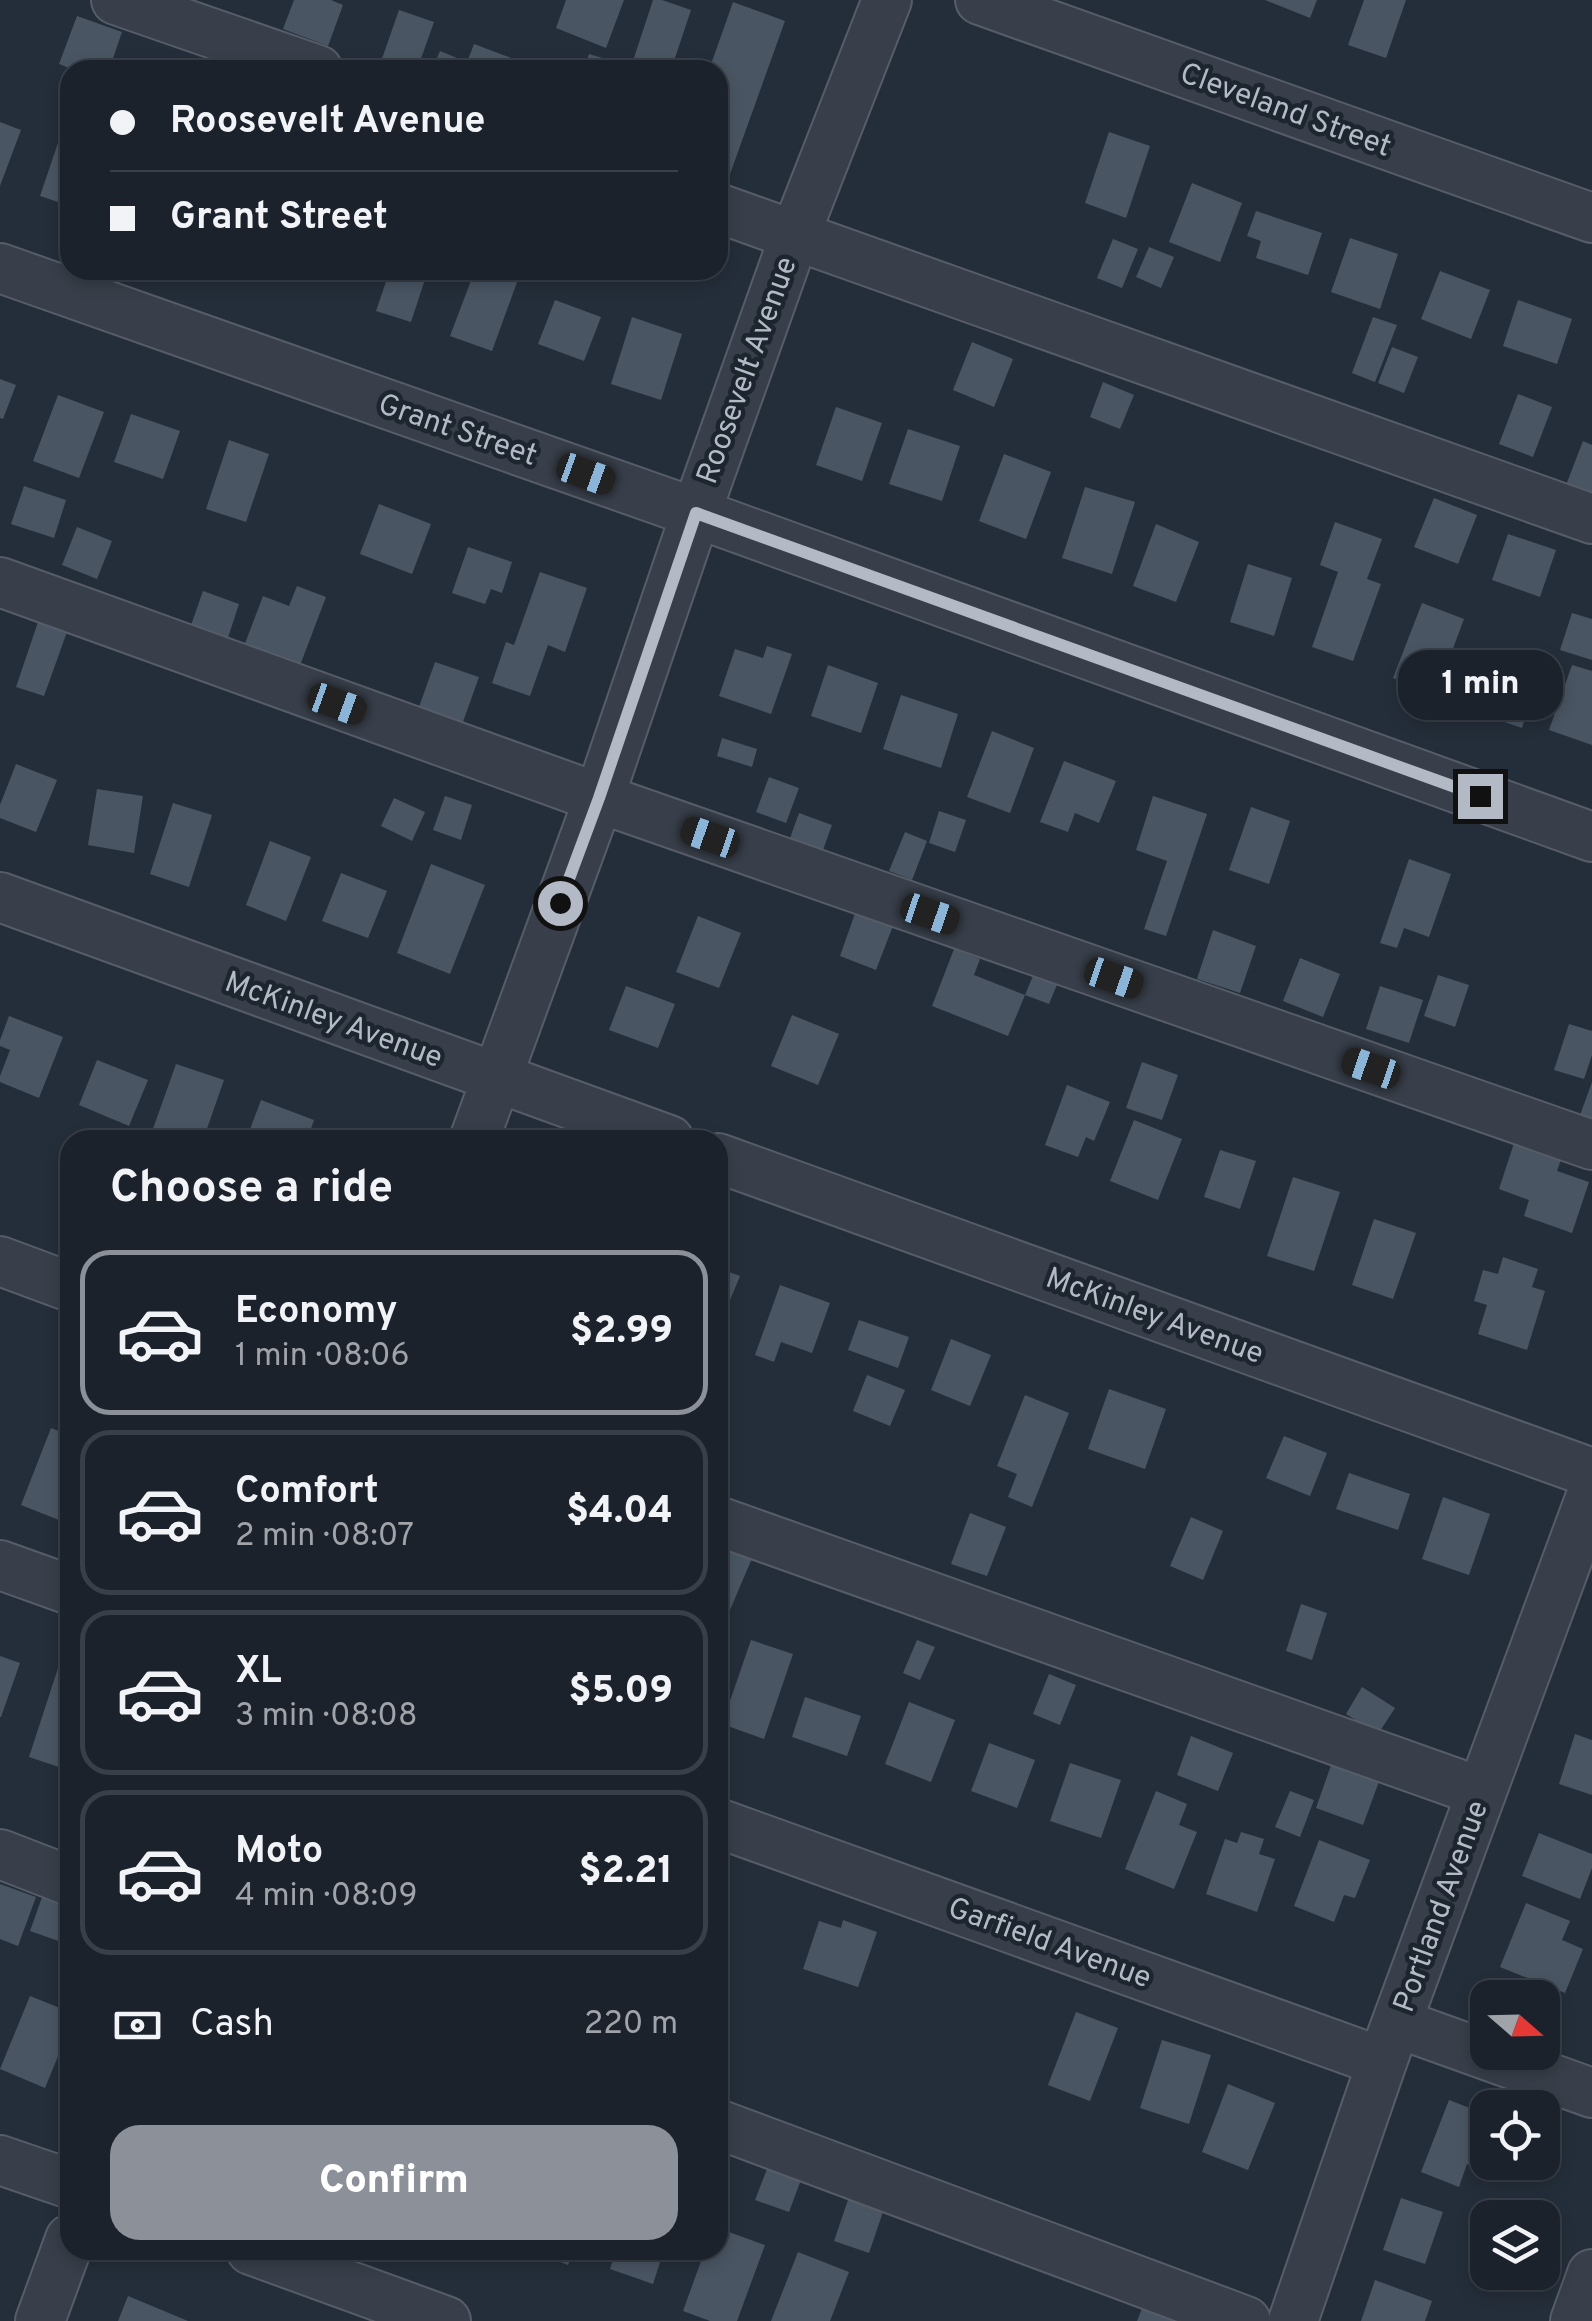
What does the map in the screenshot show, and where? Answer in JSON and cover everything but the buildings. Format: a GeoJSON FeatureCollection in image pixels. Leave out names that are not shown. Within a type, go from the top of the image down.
{"type":"FeatureCollection","features":[{"type":"Feature","properties":{"kind":"street"},"geometry":{"type":"LineString","coordinates":[[116,0],[289,60]]}},
{"type":"Feature","properties":{"kind":"street","name":"Roosevelt Avenue"},"geometry":{"type":"LineString","coordinates":[[478,1130],[599,798],[795,235],[888,0]]}},
{"type":"Feature","properties":{"kind":"street","name":"Cleveland Street"},"geometry":{"type":"LineString","coordinates":[[980,0],[1592,218]]}},
{"type":"Feature","properties":{"kind":"street"},"geometry":{"type":"LineString","coordinates":[[728,212],[1592,519]]}},
{"type":"Feature","properties":{"kind":"street","name":"Grant Street"},"geometry":{"type":"LineString","coordinates":[[0,268],[696,513],[1592,837]]}},
{"type":"Feature","properties":{"kind":"street"},"geometry":{"type":"LineString","coordinates":[[0,582],[599,798],[1592,1145]]}},
{"type":"Feature","properties":{"kind":"street","name":"McKinley Avenue"},"geometry":{"type":"LineString","coordinates":[[0,897],[640,1130]]}},
{"type":"Feature","properties":{"kind":"street","name":"McKinley Avenue"},"geometry":{"type":"LineString","coordinates":[[728,1162],[1592,1473]]}},
{"type":"Feature","properties":{"kind":"street"},"geometry":{"type":"LineString","coordinates":[[0,1261],[60,1283]]}},
{"type":"Feature","properties":{"kind":"street","name":"Portland Avenue"},"geometry":{"type":"LineString","coordinates":[[1293,2321],[1389,2042],[1592,1494]]}},
{"type":"Feature","properties":{"kind":"street"},"geometry":{"type":"LineString","coordinates":[[728,1526],[1481,1792]]}},
{"type":"Feature","properties":{"kind":"street"},"geometry":{"type":"LineString","coordinates":[[0,1565],[60,1586]]}},
{"type":"Feature","properties":{"kind":"street","name":"Garfield Avenue"},"geometry":{"type":"LineString","coordinates":[[728,1825],[1389,2042],[1592,2094]]}},
{"type":"Feature","properties":{"kind":"street"},"geometry":{"type":"LineString","coordinates":[[0,1854],[60,1877]]}},
{"type":"Feature","properties":{"kind":"street"},"geometry":{"type":"LineString","coordinates":[[728,2128],[1246,2321]]}},
{"type":"Feature","properties":{"kind":"street"},"geometry":{"type":"LineString","coordinates":[[0,2160],[60,2181]]}},
{"type":"Feature","properties":{"kind":"street"},"geometry":{"type":"LineString","coordinates":[[40,2321],[62,2260]]}},
{"type":"Feature","properties":{"kind":"street"},"geometry":{"type":"LineString","coordinates":[[279,2260],[446,2321]]}},
{"type":"Feature","properties":{"kind":"street"},"geometry":{"type":"LineString","coordinates":[[1575,2321],[1592,2274]]}},
{"type":"Feature","properties":{"kind":"route"},"geometry":{"type":"LineString","coordinates":[[560,903],[696,513],[1480,796]]}}]}
